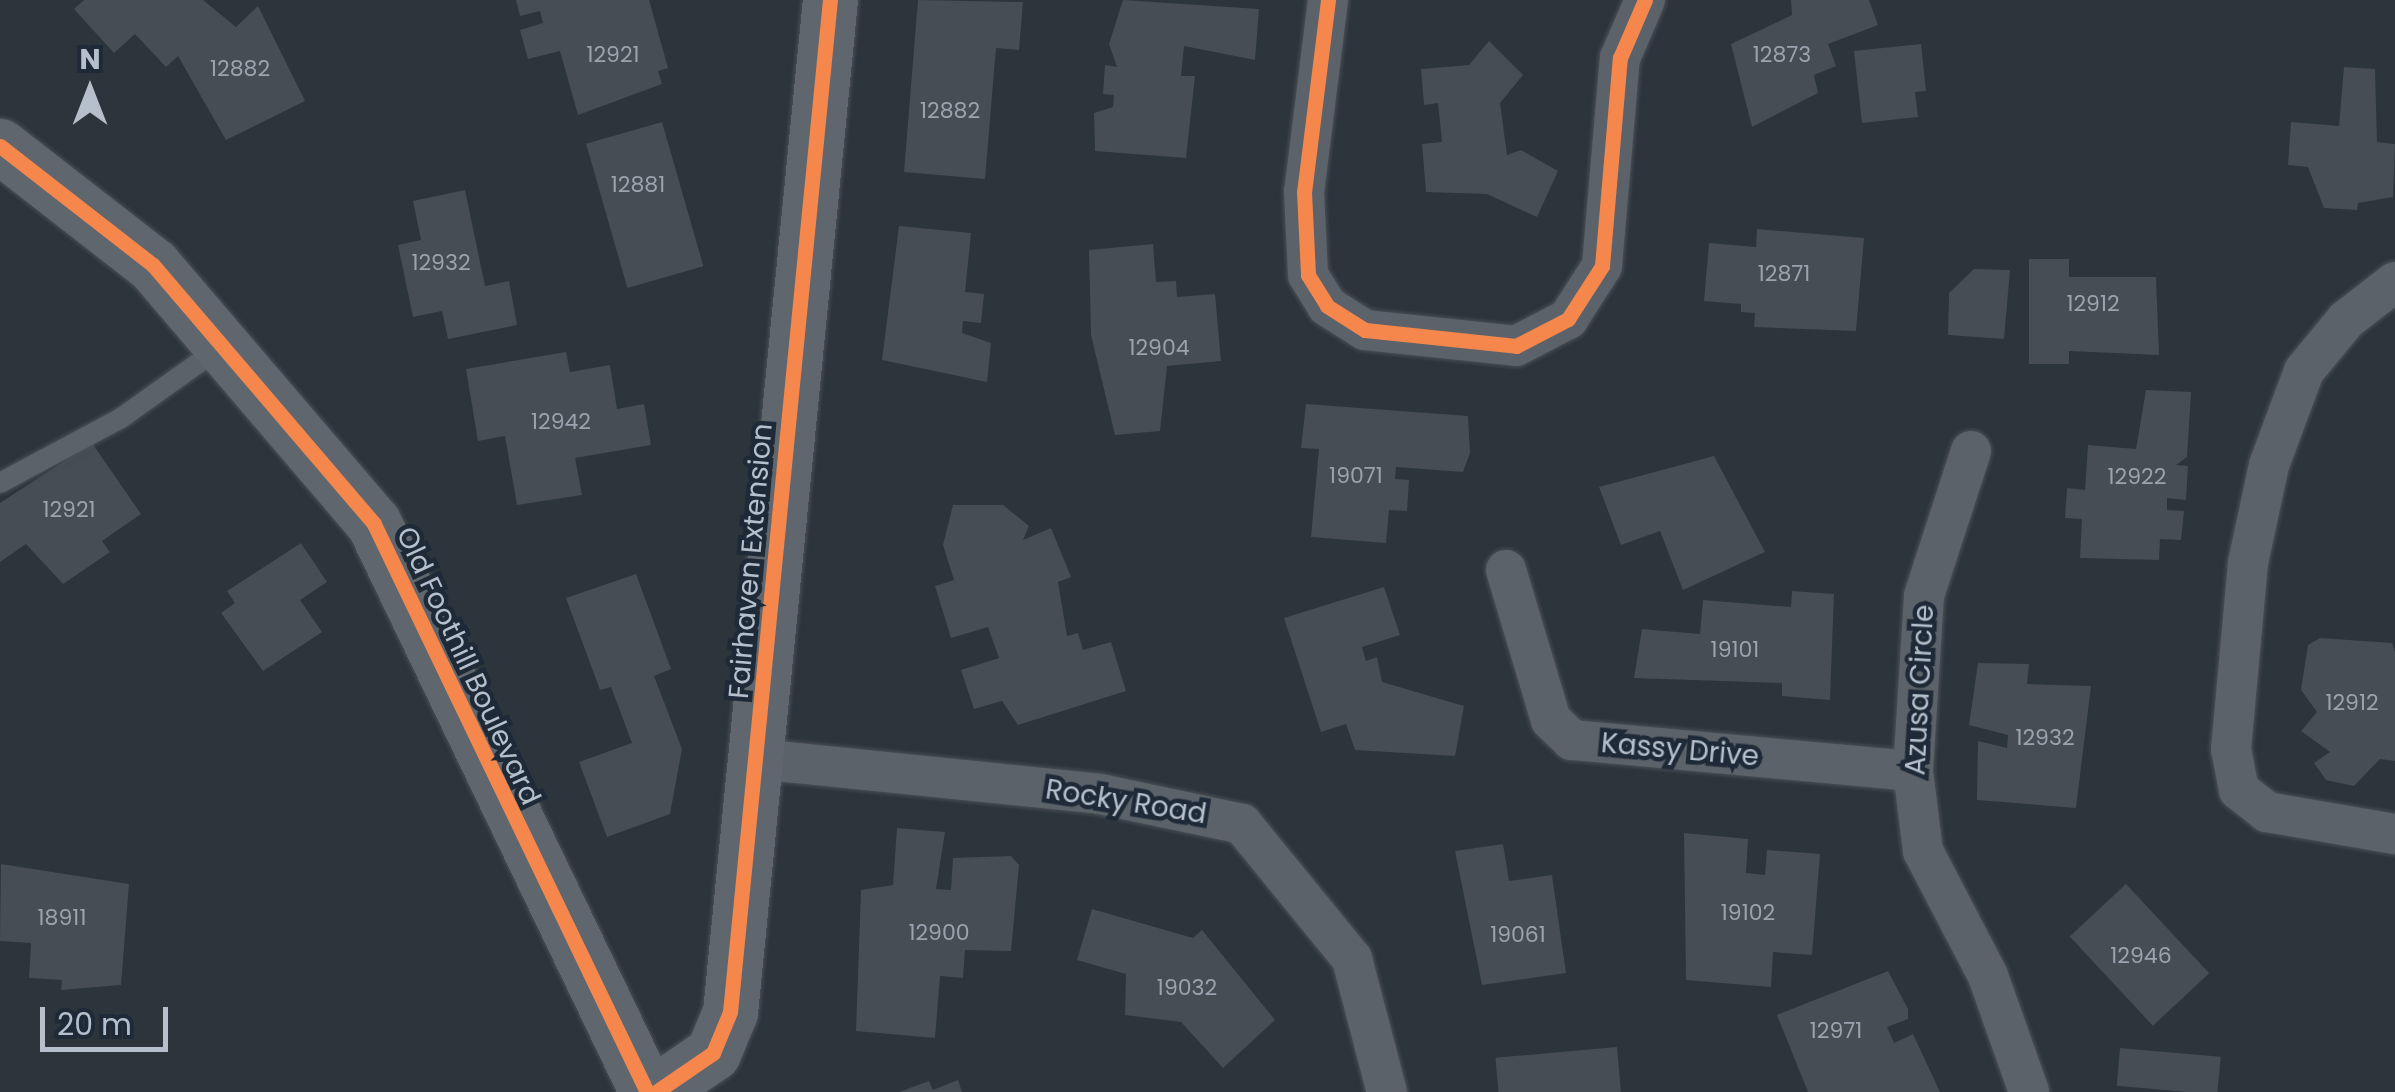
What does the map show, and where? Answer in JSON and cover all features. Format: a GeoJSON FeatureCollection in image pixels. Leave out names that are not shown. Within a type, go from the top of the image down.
{"type":"FeatureCollection","features":[{"type":"Feature","properties":{"kind":"street","name":"Fairhaven Extension"},"geometry":{"type":"LineString","coordinates":[[656,1092],[713,1053],[730,1012],[830,0]]}},
{"type":"Feature","properties":{"kind":"street"},"geometry":{"type":"LineString","coordinates":[[1328,0],[1304,192],[1308,275],[1327,306],[1364,330],[1516,346],[1568,319],[1602,266],[1620,58],[1645,0]]}},
{"type":"Feature","properties":{"kind":"street","name":"Old Foothill Boulevard"},"geometry":{"type":"LineString","coordinates":[[0,146],[153,265],[374,524],[647,1092]]}},
{"type":"Feature","properties":{"kind":"street"},"geometry":{"type":"LineString","coordinates":[[2395,282],[2346,320],[2304,372],[2269,465],[2248,564],[2231,749],[2239,790],[2268,812],[2395,834]]}},
{"type":"Feature","properties":{"kind":"street","name":"Azusa Circle"},"geometry":{"type":"LineString","coordinates":[[1971,451],[1924,596],[1913,771],[1924,851],[1988,976],[2029,1092]]}},
{"type":"Feature","properties":{"kind":"street","name":"Kassy Drive"},"geometry":{"type":"LineString","coordinates":[[1506,570],[1551,720],[1572,740],[1913,771]]}},
{"type":"Feature","properties":{"kind":"street","name":"Rocky Road"},"geometry":{"type":"LineString","coordinates":[[758,759],[1100,794],[1242,824],[1352,959],[1387,1092]]}},
{"type":"Feature","properties":{"kind":"lane"},"geometry":{"type":"LineString","coordinates":[[0,484],[121,418],[222,346]]}},
{"type":"Feature","properties":{"kind":"building"},"geometry":{"type":"Polygon","coordinates":[[[84,0],[203,0],[236,27],[258,6],[305,101],[226,140],[178,56],[166,67],[135,34],[114,53],[74,9],[84,0]]]}},
{"type":"Feature","properties":{"kind":"building"},"geometry":{"type":"Polygon","coordinates":[[[516,0],[649,0],[668,68],[658,71],[662,84],[578,115],[560,51],[528,59],[520,30],[543,23],[540,11],[520,16],[516,0]]]}},
{"type":"Feature","properties":{"kind":"building"},"geometry":{"type":"Polygon","coordinates":[[[918,0],[1023,2],[1019,50],[996,48],[985,179],[904,172],[918,0]]]}},
{"type":"Feature","properties":{"kind":"building"},"geometry":{"type":"Polygon","coordinates":[[[1123,0],[1259,9],[1255,60],[1184,46],[1181,76],[1195,76],[1186,158],[1095,151],[1094,113],[1113,107],[1114,95],[1103,94],[1105,65],[1117,67],[1109,44],[1123,0]]]}},
{"type":"Feature","properties":{"kind":"building"},"geometry":{"type":"Polygon","coordinates":[[[1791,0],[1869,0],[1878,25],[1828,44],[1836,66],[1814,75],[1818,93],[1752,127],[1731,44],[1792,15],[1791,0]]]}},
{"type":"Feature","properties":{"kind":"building"},"geometry":{"type":"Polygon","coordinates":[[[1489,41],[1523,75],[1500,103],[1507,155],[1521,150],[1558,171],[1537,217],[1487,194],[1426,192],[1422,144],[1442,142],[1438,103],[1424,105],[1421,69],[1469,65],[1489,41]]]}},
{"type":"Feature","properties":{"kind":"building"},"geometry":{"type":"Polygon","coordinates":[[[1921,44],[1926,91],[1915,92],[1918,117],[1862,123],[1854,51],[1921,44]]]}},
{"type":"Feature","properties":{"kind":"building"},"geometry":{"type":"Polygon","coordinates":[[[2344,67],[2375,69],[2377,142],[2395,144],[2393,197],[2358,203],[2357,210],[2324,208],[2308,167],[2288,165],[2291,122],[2339,126],[2344,67]]]}},
{"type":"Feature","properties":{"kind":"building"},"geometry":{"type":"Polygon","coordinates":[[[662,122],[703,266],[627,288],[586,144],[662,122]]]}},
{"type":"Feature","properties":{"kind":"building"},"geometry":{"type":"Polygon","coordinates":[[[465,190],[485,286],[509,281],[517,325],[448,339],[442,311],[413,317],[398,245],[421,240],[413,201],[465,190]]]}},
{"type":"Feature","properties":{"kind":"building"},"geometry":{"type":"Polygon","coordinates":[[[899,226],[971,233],[965,292],[984,294],[981,323],[963,321],[962,333],[991,343],[987,382],[882,360],[899,226]]]}},
{"type":"Feature","properties":{"kind":"building"},"geometry":{"type":"Polygon","coordinates":[[[1757,229],[1864,238],[1856,331],[1754,327],[1755,313],[1741,312],[1741,304],[1704,301],[1709,243],[1756,247],[1757,229]]]}},
{"type":"Feature","properties":{"kind":"building"},"geometry":{"type":"Polygon","coordinates":[[[1153,244],[1156,282],[1176,281],[1177,297],[1215,294],[1221,361],[1167,366],[1160,431],[1115,435],[1091,335],[1089,250],[1153,244]]]}},
{"type":"Feature","properties":{"kind":"building"},"geometry":{"type":"Polygon","coordinates":[[[2029,259],[2069,259],[2069,277],[2156,277],[2159,355],[2069,351],[2069,364],[2029,364],[2029,259]]]}},
{"type":"Feature","properties":{"kind":"building"},"geometry":{"type":"Polygon","coordinates":[[[1974,269],[2010,270],[2004,339],[1948,335],[1949,293],[1974,269]]]}},
{"type":"Feature","properties":{"kind":"building"},"geometry":{"type":"Polygon","coordinates":[[[566,352],[570,372],[610,365],[617,409],[644,404],[651,445],[575,458],[582,495],[517,505],[505,436],[478,441],[466,369],[566,352]]]}},
{"type":"Feature","properties":{"kind":"building"},"geometry":{"type":"Polygon","coordinates":[[[2146,390],[2191,392],[2187,457],[2176,465],[2188,466],[2186,500],[2167,498],[2167,510],[2184,511],[2181,540],[2160,539],[2159,560],[2080,558],[2082,519],[2065,518],[2067,488],[2085,490],[2088,445],[2136,449],[2146,390]]]}},
{"type":"Feature","properties":{"kind":"building"},"geometry":{"type":"Polygon","coordinates":[[[1306,404],[1468,416],[1470,453],[1463,472],[1396,467],[1395,479],[1409,480],[1407,511],[1389,510],[1386,543],[1311,537],[1319,449],[1301,448],[1306,404]]]}},
{"type":"Feature","properties":{"kind":"building"},"geometry":{"type":"Polygon","coordinates":[[[92,443],[141,514],[102,541],[110,552],[63,584],[26,544],[0,562],[0,503],[92,443]]]}},
{"type":"Feature","properties":{"kind":"building"},"geometry":{"type":"Polygon","coordinates":[[[1714,456],[1765,552],[1683,590],[1660,531],[1621,545],[1599,487],[1714,456]]]}},
{"type":"Feature","properties":{"kind":"building"},"geometry":{"type":"Polygon","coordinates":[[[953,505],[1003,505],[1029,526],[1023,540],[1051,528],[1071,577],[1058,582],[1067,636],[1078,633],[1083,650],[1111,642],[1126,691],[1018,725],[1002,701],[974,709],[961,670],[999,658],[988,627],[951,638],[935,586],[954,580],[943,545],[953,505]]]}},
{"type":"Feature","properties":{"kind":"building"},"geometry":{"type":"Polygon","coordinates":[[[301,543],[327,582],[300,600],[322,632],[263,671],[221,613],[235,603],[227,591],[301,543]]]}},
{"type":"Feature","properties":{"kind":"building"},"geometry":{"type":"Polygon","coordinates":[[[636,574],[671,669],[654,676],[682,749],[670,814],[607,837],[579,762],[632,743],[611,687],[600,690],[566,598],[636,574]]]}},
{"type":"Feature","properties":{"kind":"building"},"geometry":{"type":"Polygon","coordinates":[[[1384,587],[1400,635],[1362,647],[1366,661],[1377,657],[1382,682],[1464,706],[1455,756],[1355,750],[1346,724],[1321,732],[1284,618],[1384,587]]]}},
{"type":"Feature","properties":{"kind":"building"},"geometry":{"type":"Polygon","coordinates":[[[1792,591],[1834,594],[1830,700],[1782,696],[1782,683],[1634,678],[1642,629],[1700,634],[1703,600],[1791,607],[1792,591]]]}},
{"type":"Feature","properties":{"kind":"building"},"geometry":{"type":"Polygon","coordinates":[[[2320,638],[2392,643],[2395,652],[2395,761],[2380,759],[2354,786],[2326,780],[2314,763],[2330,752],[2301,731],[2317,712],[2301,690],[2308,645],[2320,638]]]}},
{"type":"Feature","properties":{"kind":"building"},"geometry":{"type":"Polygon","coordinates":[[[1978,663],[2029,664],[2027,684],[2091,686],[2076,808],[1977,800],[1978,741],[2007,748],[2008,735],[1969,725],[1978,663]]]}},
{"type":"Feature","properties":{"kind":"building"},"geometry":{"type":"Polygon","coordinates":[[[897,828],[945,832],[936,889],[951,890],[953,858],[1011,856],[1019,865],[1011,951],[965,950],[963,978],[940,976],[935,1038],[856,1031],[861,890],[893,885],[897,828]]]}},
{"type":"Feature","properties":{"kind":"building"},"geometry":{"type":"Polygon","coordinates":[[[1684,833],[1748,839],[1746,873],[1765,875],[1767,850],[1820,854],[1812,955],[1773,952],[1771,987],[1686,980],[1684,833]]]}},
{"type":"Feature","properties":{"kind":"building"},"geometry":{"type":"Polygon","coordinates":[[[1503,844],[1509,881],[1552,875],[1566,973],[1482,985],[1455,851],[1503,844]]]}},
{"type":"Feature","properties":{"kind":"building"},"geometry":{"type":"Polygon","coordinates":[[[1,864],[129,884],[121,985],[61,990],[62,980],[29,978],[31,943],[0,941],[1,864]]]}},
{"type":"Feature","properties":{"kind":"building"},"geometry":{"type":"Polygon","coordinates":[[[2126,884],[2209,973],[2153,1026],[2070,937],[2126,884]]]}},
{"type":"Feature","properties":{"kind":"building"},"geometry":{"type":"Polygon","coordinates":[[[1092,909],[1193,938],[1202,930],[1275,1020],[1223,1068],[1181,1022],[1125,1015],[1126,974],[1077,960],[1092,909]]]}},
{"type":"Feature","properties":{"kind":"building"},"geometry":{"type":"Polygon","coordinates":[[[1888,971],[1908,1009],[1908,1019],[1887,1027],[1894,1043],[1913,1034],[1940,1092],[1808,1092],[1777,1015],[1888,971]]]}},
{"type":"Feature","properties":{"kind":"building"},"geometry":{"type":"Polygon","coordinates":[[[1617,1047],[1621,1092],[1498,1092],[1495,1058],[1617,1047]]]}},
{"type":"Feature","properties":{"kind":"building"},"geometry":{"type":"Polygon","coordinates":[[[2120,1048],[2221,1057],[2218,1092],[2117,1086],[2120,1048]]]}},
{"type":"Feature","properties":{"kind":"building"},"geometry":{"type":"Polygon","coordinates":[[[958,1080],[962,1092],[899,1092],[929,1081],[933,1090],[958,1080]]]}},
{"type":"Feature","properties":{"kind":"cycle path"},"geometry":{"type":"LineString","coordinates":[[656,1092],[713,1053],[730,1012],[830,0]]}},
{"type":"Feature","properties":{"kind":"cycle path"},"geometry":{"type":"LineString","coordinates":[[1328,0],[1304,192],[1308,275],[1327,306],[1365,330],[1516,346],[1568,319],[1602,266],[1620,58],[1645,0]]}},
{"type":"Feature","properties":{"kind":"cycle path"},"geometry":{"type":"LineString","coordinates":[[0,146],[153,265],[374,524],[647,1092]]}}]}
